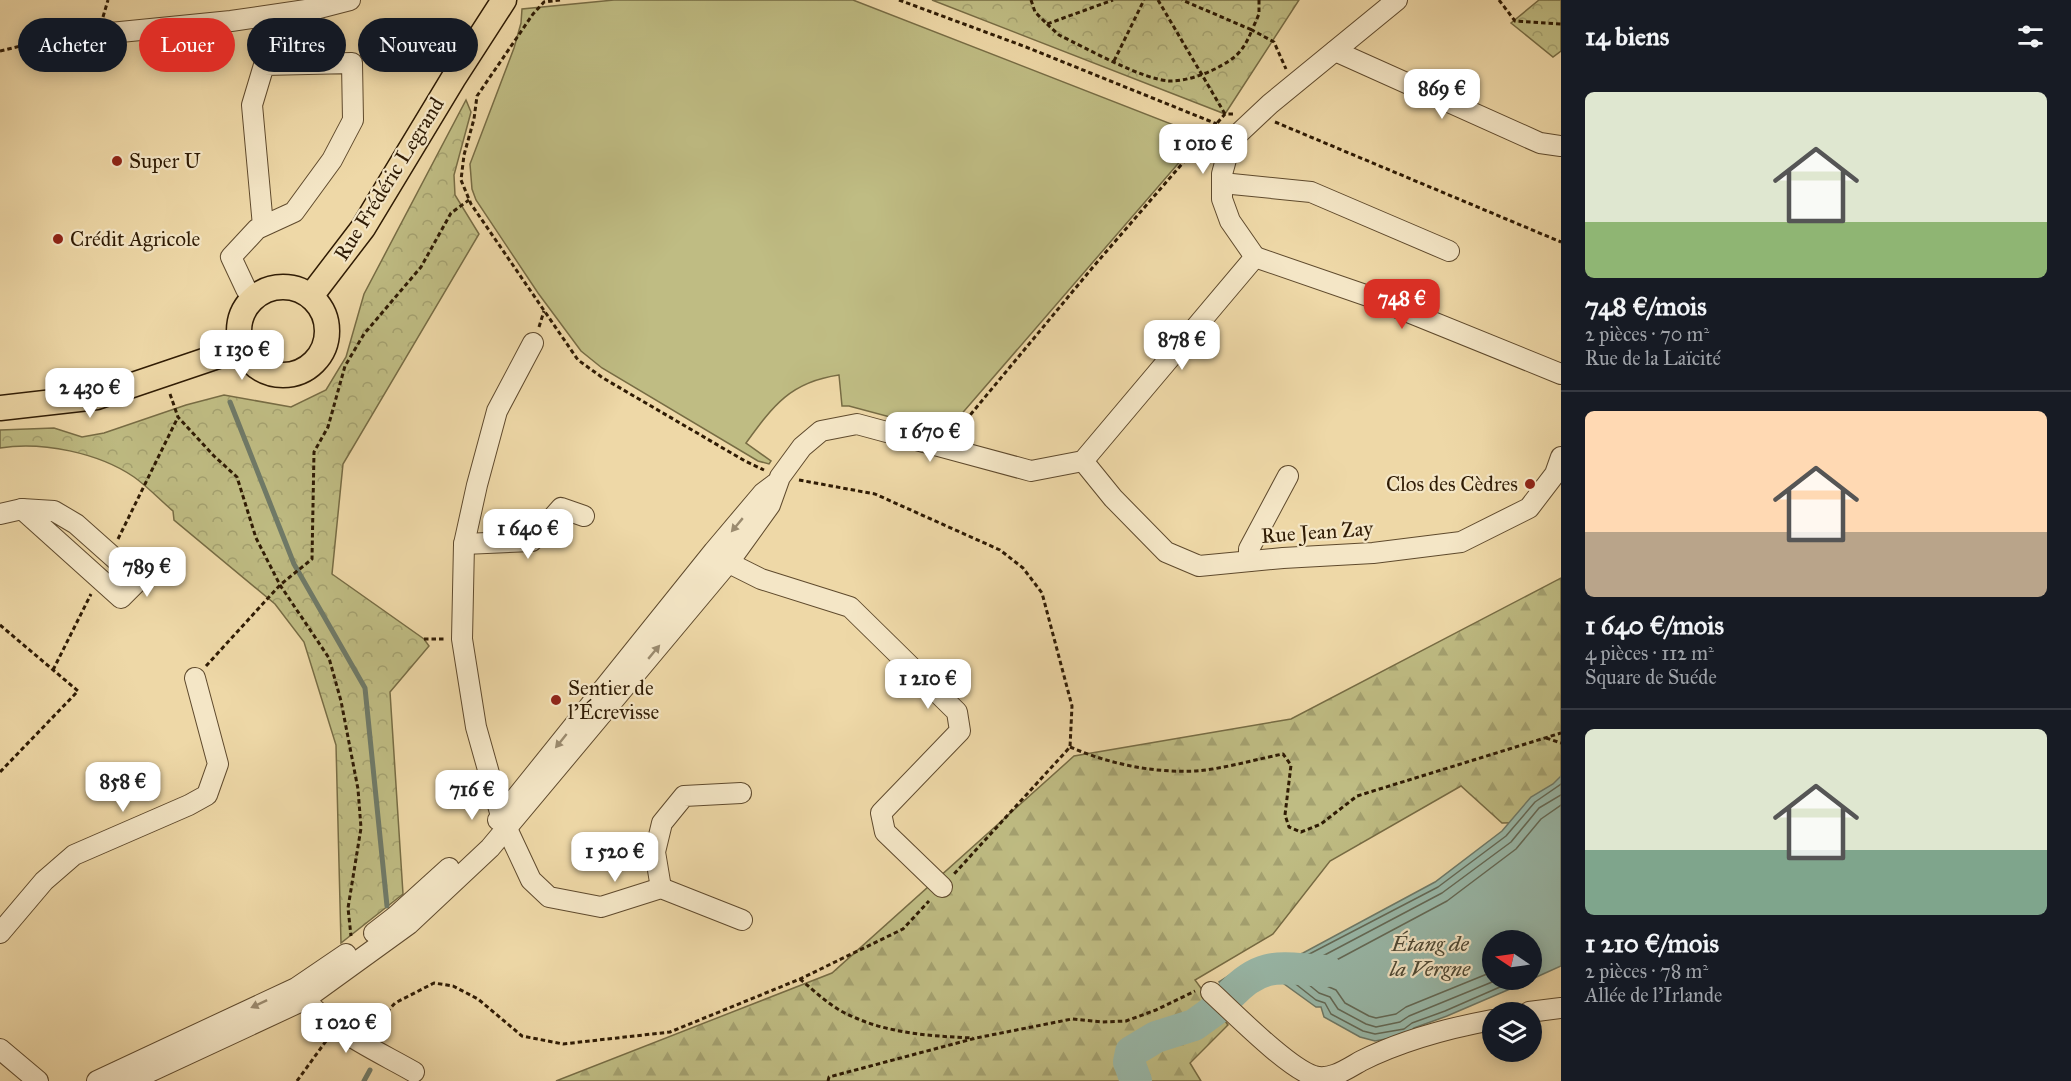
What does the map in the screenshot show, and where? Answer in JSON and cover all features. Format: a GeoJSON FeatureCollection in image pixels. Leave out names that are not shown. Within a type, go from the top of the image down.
{"type":"FeatureCollection","features":[{"type":"Feature","properties":{"kind":"main road","name":"Rue Frédéric Legrand"},"geometry":{"type":"LineString","coordinates":[[311,296],[363,228],[453,79],[504,0]]}},
{"type":"Feature","properties":{"kind":"main road"},"geometry":{"type":"LineString","coordinates":[[283,286],[298,288],[311,296],[321,307],[326,321],[327,336],[323,350],[314,362],[303,370],[289,375],[274,375],[261,370],[242,348],[238,334],[239,320],[245,306],[269,288],[283,286]]}},
{"type":"Feature","properties":{"kind":"main road"},"geometry":{"type":"LineString","coordinates":[[2,408],[97,397],[242,348]]}},
{"type":"Feature","properties":{"kind":"street"},"geometry":{"type":"LineString","coordinates":[[127,31],[231,21],[319,8],[350,0]]}},
{"type":"Feature","properties":{"kind":"street"},"geometry":{"type":"LineString","coordinates":[[1396,0],[1237,135],[1228,152],[1222,174],[1222,199],[1230,221],[1255,257],[1371,297],[1561,374]]}},
{"type":"Feature","properties":{"kind":"street"},"geometry":{"type":"LineString","coordinates":[[1335,51],[1540,143],[1561,146]]}},
{"type":"Feature","properties":{"kind":"street"},"geometry":{"type":"LineString","coordinates":[[253,298],[246,289],[231,257],[257,229],[294,212],[332,160],[353,120],[352,63],[264,65],[252,105],[263,226]]}},
{"type":"Feature","properties":{"kind":"street"},"geometry":{"type":"LineString","coordinates":[[1222,183],[1311,192],[1449,251]]}},
{"type":"Feature","properties":{"kind":"street"},"geometry":{"type":"LineString","coordinates":[[142,1078],[300,994],[409,924],[490,848],[505,822],[722,557],[770,505],[779,480],[802,447],[821,431],[857,424],[1031,471],[1083,462],[1255,257]]}},
{"type":"Feature","properties":{"kind":"street"},"geometry":{"type":"LineString","coordinates":[[533,343],[497,411],[464,544],[462,639],[476,727],[505,822],[531,880],[549,897],[601,907],[661,888],[742,920]]}},
{"type":"Feature","properties":{"kind":"street","name":"Rue Jean Zay"},"geometry":{"type":"LineString","coordinates":[[1083,462],[1113,498],[1166,552],[1199,566],[1373,553],[1461,542],[1529,508],[1555,474],[1561,457]]}},
{"type":"Feature","properties":{"kind":"street"},"geometry":{"type":"LineString","coordinates":[[1249,561],[1249,549],[1288,476]]}},
{"type":"Feature","properties":{"kind":"street"},"geometry":{"type":"LineString","coordinates":[[464,544],[532,541],[561,508],[584,516]]}},
{"type":"Feature","properties":{"kind":"street"},"geometry":{"type":"LineString","coordinates":[[0,514],[22,509],[54,511],[76,524],[139,580],[121,598],[22,509]]}},
{"type":"Feature","properties":{"kind":"street"},"geometry":{"type":"LineString","coordinates":[[722,557],[761,579],[850,607],[957,712],[960,731],[881,813],[885,832],[942,887]]}},
{"type":"Feature","properties":{"kind":"street"},"geometry":{"type":"LineString","coordinates":[[0,933],[44,881],[74,855],[207,795],[218,764],[195,678]]}},
{"type":"Feature","properties":{"kind":"street"},"geometry":{"type":"LineString","coordinates":[[661,888],[655,852],[662,823],[684,796],[741,793]]}},
{"type":"Feature","properties":{"kind":"street"},"geometry":{"type":"LineString","coordinates":[[97,1081],[300,994],[396,916],[480,840],[505,822]]}},
{"type":"Feature","properties":{"kind":"street"},"geometry":{"type":"LineString","coordinates":[[1211,992],[1301,1070],[1322,1077],[1344,1071],[1364,1060],[1414,1041],[1467,1024],[1482,1022]]}},
{"type":"Feature","properties":{"kind":"street"},"geometry":{"type":"LineString","coordinates":[[300,994],[336,1027],[414,1072]]}},
{"type":"Feature","properties":{"kind":"street"},"geometry":{"type":"LineString","coordinates":[[1542,1010],[1561,1008]]}},
{"type":"Feature","properties":{"kind":"street"},"geometry":{"type":"LineString","coordinates":[[0,1049],[38,1081]]}},
{"type":"Feature","properties":{"kind":"path"},"geometry":{"type":"LineString","coordinates":[[539,0],[544,2],[560,0]]}},
{"type":"Feature","properties":{"kind":"path"},"geometry":{"type":"LineString","coordinates":[[899,0],[1026,47],[1217,124]]}},
{"type":"Feature","properties":{"kind":"path"},"geometry":{"type":"LineString","coordinates":[[1031,0],[1035,12],[1059,35],[1152,79],[1172,81],[1202,75],[1231,60],[1245,47],[1259,14],[1259,0]]}},
{"type":"Feature","properties":{"kind":"path"},"geometry":{"type":"LineString","coordinates":[[1047,24],[1113,0]]}},
{"type":"Feature","properties":{"kind":"path"},"geometry":{"type":"LineString","coordinates":[[1114,61],[1144,0]]}},
{"type":"Feature","properties":{"kind":"path"},"geometry":{"type":"LineString","coordinates":[[1158,0],[1225,114]]}},
{"type":"Feature","properties":{"kind":"path"},"geometry":{"type":"LineString","coordinates":[[1182,0],[1274,42],[1293,86]]}},
{"type":"Feature","properties":{"kind":"path"},"geometry":{"type":"LineString","coordinates":[[1499,0],[1515,21],[1561,24]]}},
{"type":"Feature","properties":{"kind":"path"},"geometry":{"type":"LineString","coordinates":[[544,2],[533,14],[477,96],[461,180],[469,200],[578,360],[603,378],[779,480],[875,494],[1000,550],[1023,568],[1042,592],[1072,706],[1070,747],[1101,760],[1135,768],[1197,771],[1283,754],[1291,765],[1285,815],[1289,827],[1301,832],[1321,824],[1357,796],[1561,733]]}},
{"type":"Feature","properties":{"kind":"path"},"geometry":{"type":"LineString","coordinates":[[0,51],[18,47]]}},
{"type":"Feature","properties":{"kind":"path"},"geometry":{"type":"LineString","coordinates":[[943,447],[1093,267],[1225,114]]}},
{"type":"Feature","properties":{"kind":"path"},"geometry":{"type":"LineString","coordinates":[[1225,114],[1259,115],[1561,242]]}},
{"type":"Feature","properties":{"kind":"path"},"geometry":{"type":"LineString","coordinates":[[195,678],[279,585],[312,559],[314,452],[328,427],[345,366],[364,334],[421,267],[451,213],[469,200]]}},
{"type":"Feature","properties":{"kind":"path"},"geometry":{"type":"LineString","coordinates":[[163,375],[178,417],[237,477],[256,538],[279,585],[329,658],[341,701],[358,789],[361,828],[348,908],[353,950]]}},
{"type":"Feature","properties":{"kind":"path"},"geometry":{"type":"LineString","coordinates":[[110,554],[178,417]]}},
{"type":"Feature","properties":{"kind":"path"},"geometry":{"type":"LineString","coordinates":[[53,670],[99,579]]}},
{"type":"Feature","properties":{"kind":"path"},"geometry":{"type":"LineString","coordinates":[[0,626],[78,691],[0,772]]}},
{"type":"Feature","properties":{"kind":"path"},"geometry":{"type":"LineString","coordinates":[[1544,738],[1561,743]]}},
{"type":"Feature","properties":{"kind":"path"},"geometry":{"type":"LineString","coordinates":[[361,1041],[394,1003],[434,983],[453,986],[478,999],[522,1036],[563,1044],[670,1032],[800,979],[840,1010],[872,1024],[917,1035],[976,1038]]}},
{"type":"Feature","properties":{"kind":"path"},"geometry":{"type":"LineString","coordinates":[[828,1081],[829,1077],[976,1038],[1072,1019],[1102,1022],[1126,1021],[1201,989],[1211,992]]}},
{"type":"Feature","properties":{"kind":"path"},"geometry":{"type":"LineString","coordinates":[[297,1081],[336,1027]]}},
{"type":"Feature","properties":{"kind":"green space"},"geometry":{"type":"Polygon","coordinates":[[[614,0],[853,0],[1202,136],[946,432],[842,406],[839,375],[822,378],[808,383],[784,398],[774,407],[746,443],[771,461],[769,464],[758,461],[602,368],[581,351],[538,293],[476,200],[472,189],[470,164],[514,48],[521,23],[522,9],[614,0]]]}},
{"type":"Feature","properties":{"kind":"green space"},"geometry":{"type":"Polygon","coordinates":[[[932,0],[1299,0],[1225,114],[932,0]]]}},
{"type":"Feature","properties":{"kind":"green space"},"geometry":{"type":"Polygon","coordinates":[[[1539,0],[1561,0],[1561,51],[1553,57],[1511,23],[1539,0]]]}},
{"type":"Feature","properties":{"kind":"green space"},"geometry":{"type":"Polygon","coordinates":[[[466,100],[471,112],[454,175],[455,195],[479,234],[343,464],[332,574],[424,639],[429,646],[390,692],[403,894],[341,943],[336,745],[304,642],[275,604],[174,520],[173,511],[134,477],[104,461],[70,451],[34,446],[0,448],[0,430],[54,428],[82,437],[104,433],[186,405],[224,395],[291,407],[326,390],[346,357],[364,294],[466,100]]]}},
{"type":"Feature","properties":{"kind":"green space"},"geometry":{"type":"Polygon","coordinates":[[[1561,578],[1561,822],[1502,823],[1461,786],[1330,861],[1273,934],[1195,980],[1228,1025],[1190,1063],[1201,1081],[556,1081],[832,973],[1074,756],[1291,719],[1561,578]]]}},
{"type":"Feature","properties":{"kind":"water","name":"Étang de la Vergne"},"geometry":{"type":"Polygon","coordinates":[[[1561,776],[1561,966],[1542,975],[1542,930],[1482,930],[1482,990],[1508,990],[1414,1028],[1407,1035],[1375,1041],[1360,1037],[1324,1017],[1321,1007],[1316,1007],[1280,981],[1289,958],[1303,953],[1435,882],[1502,831],[1531,797],[1553,784],[1561,776]]]}},
{"type":"Feature","properties":{"kind":"water"},"geometry":{"type":"Polygon","coordinates":[[[1283,956],[1274,981],[1259,986],[1237,1001],[1219,982],[1253,960],[1283,956]]]}},
{"type":"Feature","properties":{"kind":"water"},"geometry":{"type":"Polygon","coordinates":[[[1216,1003],[1219,1007],[1194,1025],[1156,1037],[1132,1052],[1129,1062],[1136,1081],[1130,1081],[1124,1063],[1125,1054],[1130,1047],[1147,1036],[1189,1023],[1216,1003]]]}},
{"type":"Feature","properties":{"kind":"waterway"},"geometry":{"type":"LineString","coordinates":[[230,402],[294,564],[365,688],[387,906]]}},
{"type":"Feature","properties":{"kind":"waterway"},"geometry":{"type":"LineString","coordinates":[[1230,995],[1253,976],[1264,971],[1286,968],[1327,971]]}},
{"type":"Feature","properties":{"kind":"waterway"},"geometry":{"type":"LineString","coordinates":[[1136,1081],[1129,1062],[1131,1052],[1156,1037],[1194,1025],[1219,1007]]}},
{"type":"Feature","properties":{"kind":"waterway"},"geometry":{"type":"LineString","coordinates":[[364,1081],[370,1070]]}},
{"type":"Feature","properties":{"kind":"place","name":"Super U"},"geometry":{"type":"Point","coordinates":[117,161]}},
{"type":"Feature","properties":{"kind":"place","name":"Crédit Agricole"},"geometry":{"type":"Point","coordinates":[58,239]}},
{"type":"Feature","properties":{"kind":"place","name":"Clos des Cèdres"},"geometry":{"type":"Point","coordinates":[1530,484]}},
{"type":"Feature","properties":{"kind":"place","name":"Sentier de l'Écrevisse"},"geometry":{"type":"Point","coordinates":[556,700]}}]}
